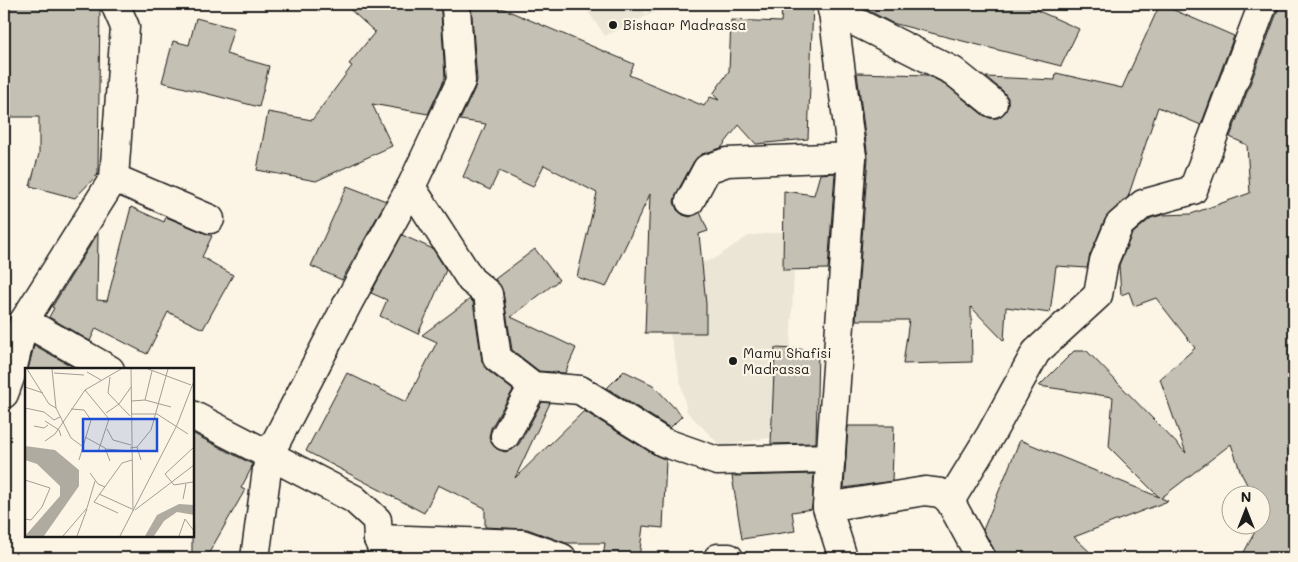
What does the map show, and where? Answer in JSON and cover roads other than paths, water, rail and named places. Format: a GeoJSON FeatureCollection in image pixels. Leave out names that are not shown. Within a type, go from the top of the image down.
{"type":"FeatureCollection","features":[{"type":"Feature","properties":{"kind":"street"},"geometry":{"type":"LineString","coordinates":[[4,394],[11,375],[24,321],[114,178],[125,27],[115,4]]}},
{"type":"Feature","properties":{"kind":"street"},"geometry":{"type":"LineString","coordinates":[[255,558],[269,455],[411,187],[461,81],[456,6],[454,4]]}},
{"type":"Feature","properties":{"kind":"street"},"geometry":{"type":"LineString","coordinates":[[950,501],[991,434],[1036,352],[1098,295],[1104,261],[1119,225],[1143,204],[1193,190],[1263,4]]}},
{"type":"Feature","properties":{"kind":"street"},"geometry":{"type":"LineString","coordinates":[[832,7],[953,72],[993,103]]}},
{"type":"Feature","properties":{"kind":"street"},"geometry":{"type":"LineString","coordinates":[[832,7],[852,157],[827,506],[843,558]]}},
{"type":"Feature","properties":{"kind":"street"},"geometry":{"type":"LineString","coordinates":[[690,201],[708,169],[727,162],[852,157]]}},
{"type":"Feature","properties":{"kind":"street"},"geometry":{"type":"LineString","coordinates":[[114,178],[210,219]]}},
{"type":"Feature","properties":{"kind":"street"},"geometry":{"type":"LineString","coordinates":[[411,187],[471,280],[488,294],[497,358],[533,386],[580,390],[663,442],[717,461],[831,458]]}},
{"type":"Feature","properties":{"kind":"street"},"geometry":{"type":"LineString","coordinates":[[24,321],[106,368]]}},
{"type":"Feature","properties":{"kind":"street"},"geometry":{"type":"LineString","coordinates":[[505,436],[533,386]]}},
{"type":"Feature","properties":{"kind":"street"},"geometry":{"type":"LineString","coordinates":[[194,416],[354,499],[377,520],[382,549],[522,544],[562,558]]}},
{"type":"Feature","properties":{"kind":"street"},"geometry":{"type":"LineString","coordinates":[[827,506],[925,491],[941,493],[950,501],[981,558]]}},
{"type":"Feature","properties":{"kind":"street"},"geometry":{"type":"LineString","coordinates":[[718,558],[729,558]]}},
{"type":"Feature","properties":{"kind":"place","name":"Bishaar Madrassa"},"geometry":{"type":"Point","coordinates":[613,25]}},
{"type":"Feature","properties":{"kind":"place","name":"Mamu Shafisi Madrassa"},"geometry":{"type":"Point","coordinates":[733,361]}}]}
